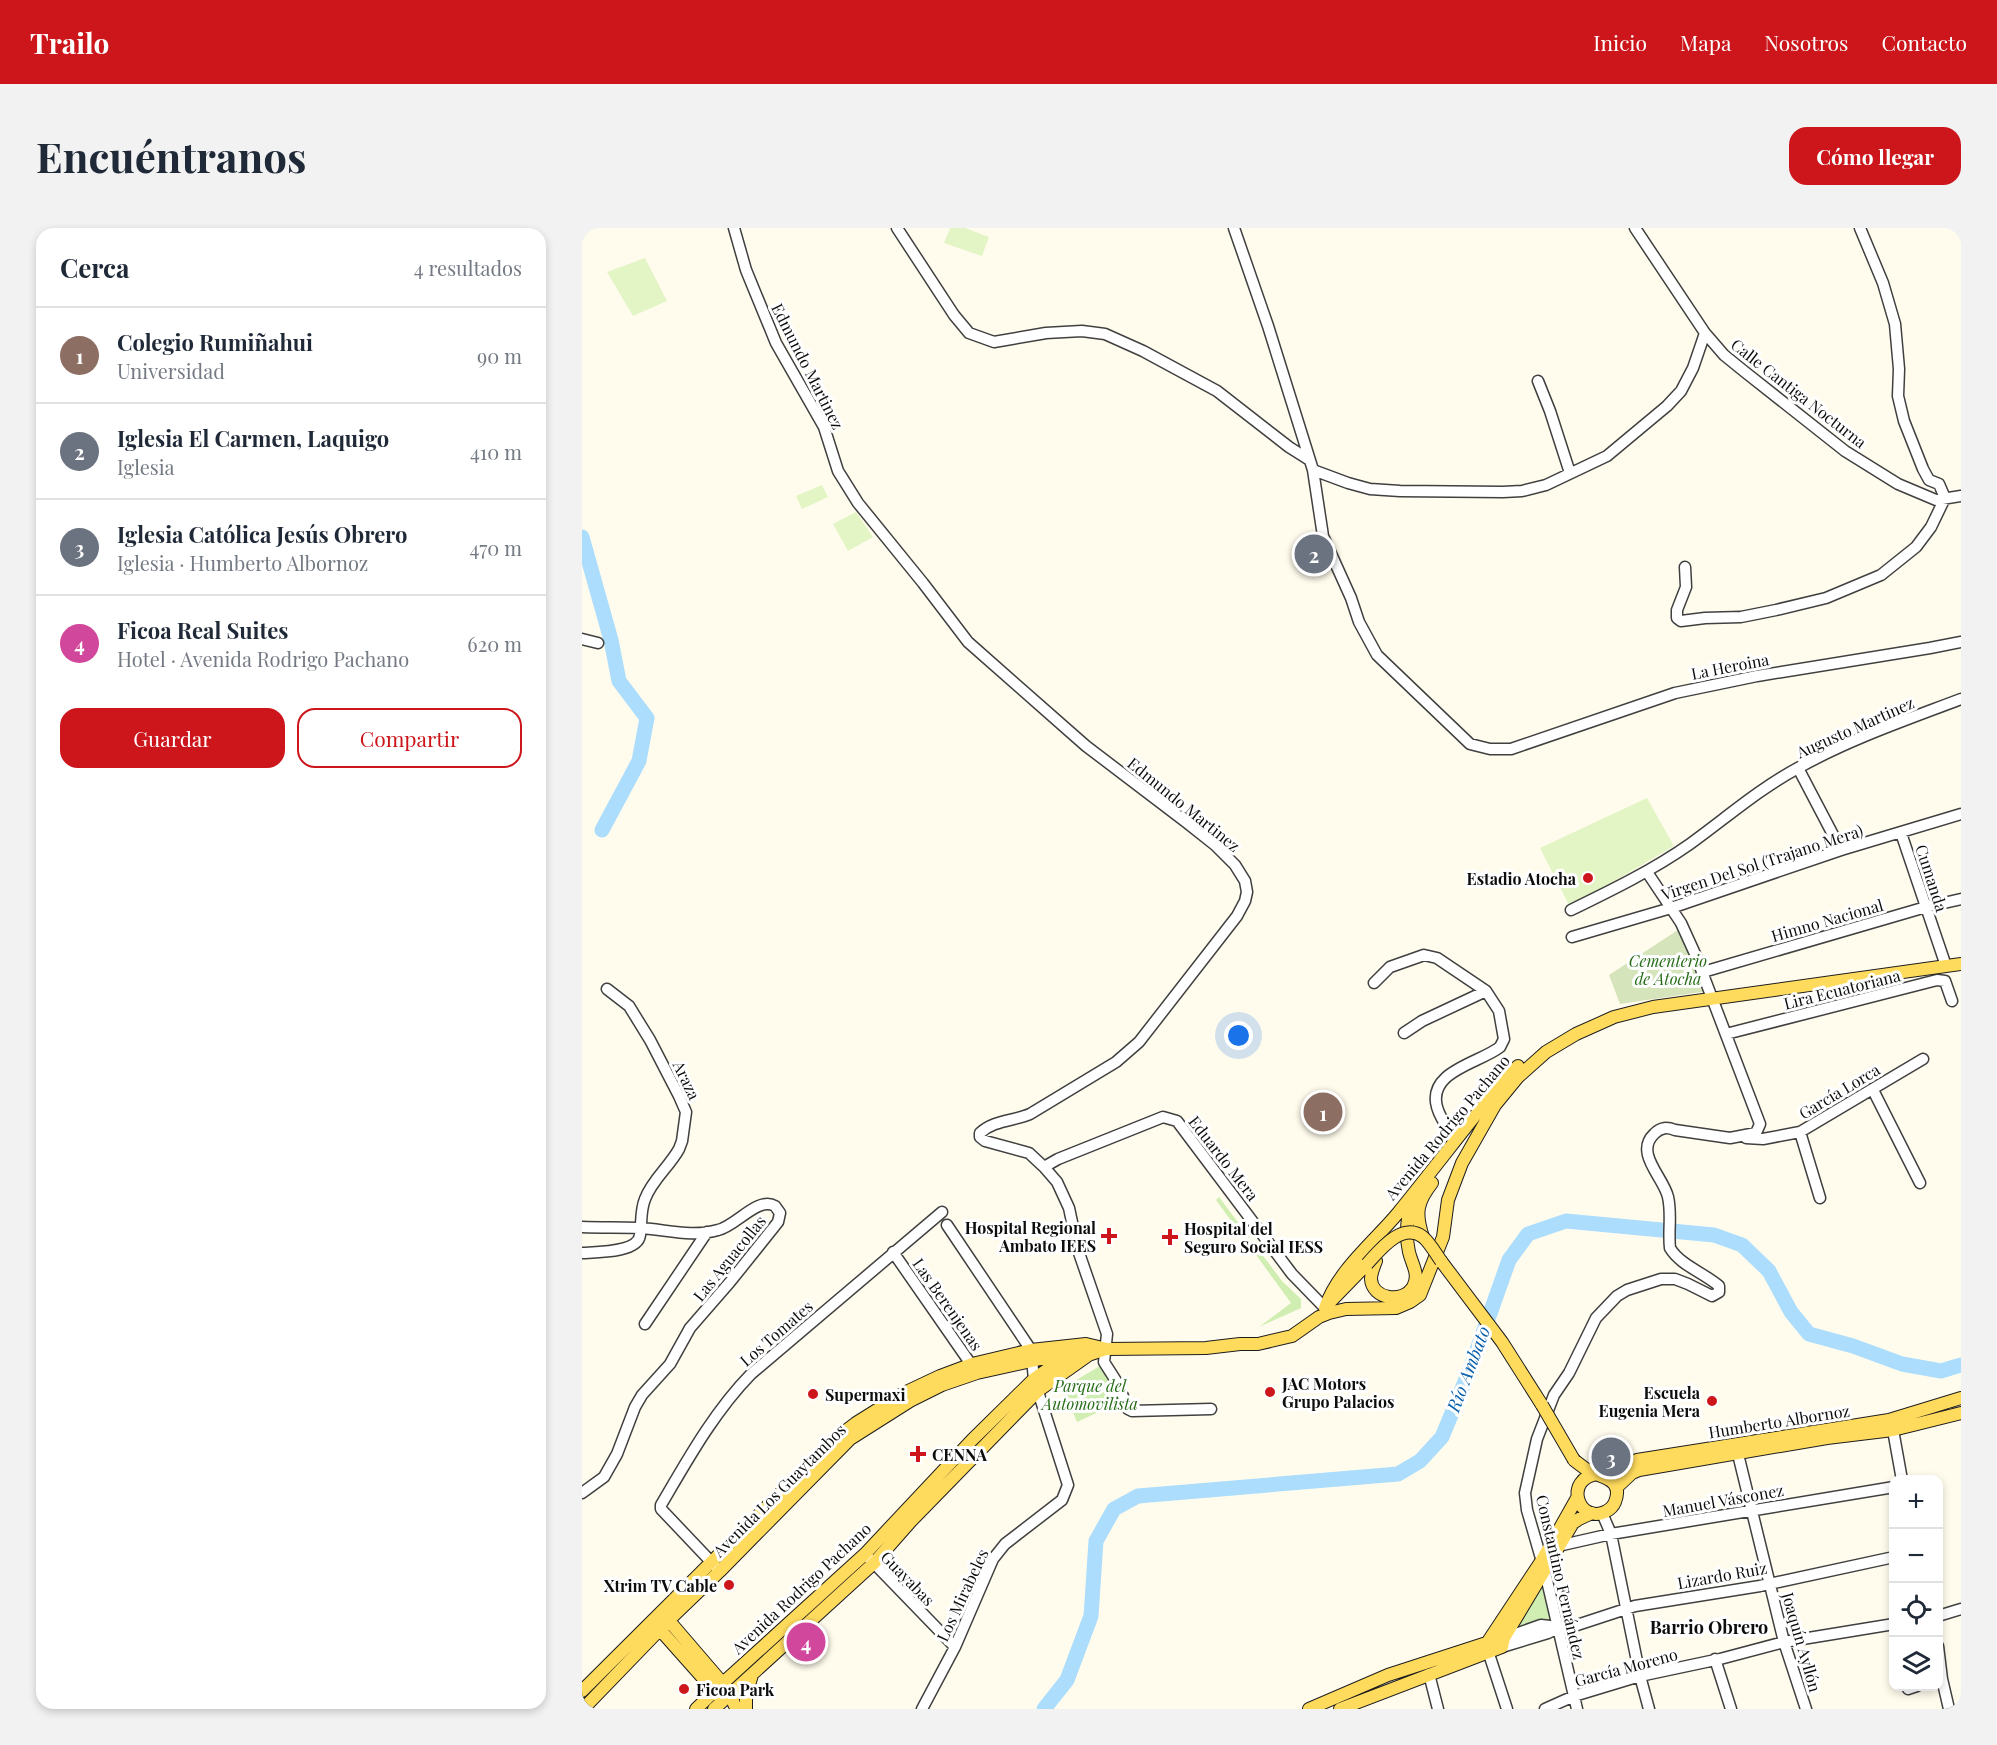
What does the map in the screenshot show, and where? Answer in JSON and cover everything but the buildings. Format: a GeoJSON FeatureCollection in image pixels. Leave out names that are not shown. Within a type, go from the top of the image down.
{"type":"FeatureCollection","features":[{"type":"Feature","properties":{"kind":"main road","name":"Avenida Rodrigo Pachano"},"geometry":{"type":"LineString","coordinates":[[1945,963],[1961,957]]}},
{"type":"Feature","properties":{"kind":"main road","name":"Avenida Rodrigo Pachano"},"geometry":{"type":"LineString","coordinates":[[1327,1310],[1336,1284],[1416,1191],[1505,1079],[1525,1059],[1562,1033],[1615,1010],[1945,963],[1961,964]]}},
{"type":"Feature","properties":{"kind":"main road","name":"Avenida Rodrigo Pachano"},"geometry":{"type":"LineString","coordinates":[[1486,1120],[1495,1105],[1526,1069],[1546,1052],[1576,1034],[1614,1017],[1710,995]]}},
{"type":"Feature","properties":{"kind":"main road"},"geometry":{"type":"LineString","coordinates":[[1486,1120],[1450,1159],[1424,1193],[1418,1208],[1419,1224],[1423,1237],[1502,1342],[1542,1405],[1574,1460],[1581,1481]]}},
{"type":"Feature","properties":{"kind":"main road"},"geometry":{"type":"LineString","coordinates":[[1327,1310],[1395,1308],[1420,1295],[1443,1237],[1448,1200],[1462,1163],[1486,1120]]}},
{"type":"Feature","properties":{"kind":"main road"},"geometry":{"type":"LineString","coordinates":[[1416,1191],[1407,1215],[1407,1226],[1409,1254],[1415,1266],[1417,1280],[1412,1290],[1403,1297],[1391,1298],[1374,1287],[1371,1280],[1371,1262],[1396,1240],[1408,1237],[1419,1240],[1441,1261]]}},
{"type":"Feature","properties":{"kind":"main road"},"geometry":{"type":"LineString","coordinates":[[1107,1348],[1206,1347],[1249,1343],[1287,1331],[1344,1299],[1371,1262],[1394,1238],[1411,1233],[1423,1237]]}},
{"type":"Feature","properties":{"kind":"main road","name":"Avenida Los Guaytambos"},"geometry":{"type":"LineString","coordinates":[[582,1691],[717,1567],[856,1423],[907,1397],[940,1376],[1032,1355],[1107,1348]]}},
{"type":"Feature","properties":{"kind":"main road","name":"Avenida Rodrigo Pachano"},"geometry":{"type":"LineString","coordinates":[[714,1709],[730,1698],[869,1559],[976,1444],[1037,1384],[1070,1354],[1088,1349]]}},
{"type":"Feature","properties":{"kind":"main road","name":"Avenida Rodrigo Pachano"},"geometry":{"type":"LineString","coordinates":[[1037,1384],[1088,1349]]}},
{"type":"Feature","properties":{"kind":"main road","name":"Avenida Los Guaytambos"},"geometry":{"type":"LineString","coordinates":[[1032,1355],[1070,1354]]}},
{"type":"Feature","properties":{"kind":"main road","name":"Humberto Albornoz"},"geometry":{"type":"LineString","coordinates":[[1891,1425],[1961,1398]]}},
{"type":"Feature","properties":{"kind":"main road","name":"Humberto Albornoz"},"geometry":{"type":"LineString","coordinates":[[1600,1475],[1637,1460],[1737,1449],[1961,1413]]}},
{"type":"Feature","properties":{"kind":"main road","name":"Humberto Albornoz"},"geometry":{"type":"LineString","coordinates":[[1616,1488],[1632,1473],[1639,1470],[1737,1449]]}},
{"type":"Feature","properties":{"kind":"main road"},"geometry":{"type":"LineString","coordinates":[[1487,1647],[1573,1523],[1579,1518],[1612,1506],[1617,1494],[1613,1482],[1589,1471],[1574,1460]]}},
{"type":"Feature","properties":{"kind":"main road"},"geometry":{"type":"LineString","coordinates":[[1503,1642],[1577,1498],[1581,1481],[1586,1477],[1600,1475]]}},
{"type":"Feature","properties":{"kind":"main road"},"geometry":{"type":"LineString","coordinates":[[1577,1498],[1583,1508],[1597,1513]]}},
{"type":"Feature","properties":{"kind":"main road","name":"Avenida Rodrigo Pachano"},"geometry":{"type":"LineString","coordinates":[[696,1709],[730,1698],[869,1559]]}},
{"type":"Feature","properties":{"kind":"main road"},"geometry":{"type":"LineString","coordinates":[[660,1620],[730,1698],[746,1695],[752,1675]]}},
{"type":"Feature","properties":{"kind":"main road","name":"Avenida Los Guaytambos"},"geometry":{"type":"LineString","coordinates":[[583,1709],[660,1620]]}},
{"type":"Feature","properties":{"kind":"main road","name":"Lizardo Ruiz"},"geometry":{"type":"LineString","coordinates":[[1340,1709],[1388,1675],[1503,1642]]}},
{"type":"Feature","properties":{"kind":"main road","name":"Lizardo Ruiz"},"geometry":{"type":"LineString","coordinates":[[1309,1709],[1354,1700],[1430,1674],[1487,1647]]}},
{"type":"Feature","properties":{"kind":"street","name":"Edmundo Martinez"},"geometry":{"type":"LineString","coordinates":[[734,228],[746,270],[776,343],[824,427],[838,471],[858,503],[968,642],[1086,746],[1215,845],[1235,865],[1245,881],[1247,892],[1245,901],[1237,916],[1138,1042],[1116,1062],[1030,1114],[992,1124],[980,1132],[980,1137],[985,1141],[1029,1153],[1057,1182],[1069,1208],[1078,1250],[1107,1334],[1104,1362],[1118,1384],[1130,1411],[1211,1409]]}},
{"type":"Feature","properties":{"kind":"street"},"geometry":{"type":"LineString","coordinates":[[897,228],[954,315],[969,333],[994,342],[1046,333],[1082,331],[1105,334],[1143,351],[1217,391],[1308,459]]}},
{"type":"Feature","properties":{"kind":"street"},"geometry":{"type":"LineString","coordinates":[[1234,228],[1272,337],[1313,470],[1370,489],[1440,493],[1522,491],[1546,485],[1607,456],[1667,406],[1681,391],[1693,368],[1705,333]]}},
{"type":"Feature","properties":{"kind":"street","name":"Calle Cantiga Nocturna"},"geometry":{"type":"LineString","coordinates":[[1635,228],[1705,333],[1724,355],[1845,451],[1898,484],[1936,500],[1961,496]]}},
{"type":"Feature","properties":{"kind":"street"},"geometry":{"type":"LineString","coordinates":[[1685,567],[1686,587],[1677,610],[1677,618],[1681,621],[1741,617],[1826,597],[1881,575],[1916,547],[1931,527],[1945,498],[1939,484],[1929,480],[1923,469],[1904,421],[1898,396],[1899,369],[1895,324],[1883,283],[1860,228]]}},
{"type":"Feature","properties":{"kind":"street"},"geometry":{"type":"LineString","coordinates":[[1538,381],[1570,473]]}},
{"type":"Feature","properties":{"kind":"street","name":"La Heroina"},"geometry":{"type":"LineString","coordinates":[[1313,470],[1323,537],[1351,598],[1359,622],[1377,655],[1470,744],[1490,749],[1511,749],[1675,693],[1757,676],[1961,642]]}},
{"type":"Feature","properties":{"kind":"street"},"geometry":{"type":"LineString","coordinates":[[582,639],[598,643]]}},
{"type":"Feature","properties":{"kind":"street","name":"Augusto Martinez"},"geometry":{"type":"LineString","coordinates":[[1571,910],[1647,872],[1690,844],[1759,792],[1798,768],[1858,738],[1961,699]]}},
{"type":"Feature","properties":{"kind":"street"},"geometry":{"type":"LineString","coordinates":[[1798,768],[1841,850]]}},
{"type":"Feature","properties":{"kind":"street","name":"Virgen Del Sol (Trajano Mera)"},"geometry":{"type":"LineString","coordinates":[[1572,937],[1671,908],[1841,850],[1961,814]]}},
{"type":"Feature","properties":{"kind":"street","name":"Cumanda"},"geometry":{"type":"LineString","coordinates":[[1901,833],[1945,963]]}},
{"type":"Feature","properties":{"kind":"street"},"geometry":{"type":"LineString","coordinates":[[1647,872],[1689,939],[1760,1124],[1756,1132],[1730,1138]]}},
{"type":"Feature","properties":{"kind":"street","name":"Himno Nacional"},"geometry":{"type":"LineString","coordinates":[[1703,972],[1961,898]]}},
{"type":"Feature","properties":{"kind":"street"},"geometry":{"type":"LineString","coordinates":[[1374,983],[1390,968],[1424,955],[1437,958],[1486,991],[1499,1011],[1504,1039],[1500,1047],[1453,1071],[1443,1080],[1437,1092],[1436,1105],[1456,1140]]}},
{"type":"Feature","properties":{"kind":"street","name":"Lira Ecuatoriana"},"geometry":{"type":"LineString","coordinates":[[1726,1034],[1937,980],[1945,981],[1952,1001]]}},
{"type":"Feature","properties":{"kind":"street","name":"Araza"},"geometry":{"type":"LineString","coordinates":[[607,989],[621,999],[634,1014],[650,1040],[686,1112],[682,1141],[675,1156],[656,1180],[645,1199],[640,1228]]}},
{"type":"Feature","properties":{"kind":"street"},"geometry":{"type":"LineString","coordinates":[[1404,1033],[1422,1021],[1486,991]]}},
{"type":"Feature","properties":{"kind":"street","name":"García Lorca"},"geometry":{"type":"LineString","coordinates":[[1719,1292],[1719,1286],[1672,1252],[1669,1243],[1668,1193],[1650,1163],[1648,1149],[1651,1137],[1657,1131],[1668,1127],[1730,1138],[1763,1139],[1800,1132],[1923,1059]]}},
{"type":"Feature","properties":{"kind":"street"},"geometry":{"type":"LineString","coordinates":[[1873,1090],[1920,1183]]}},
{"type":"Feature","properties":{"kind":"street","name":"Eduardo Mera"},"geometry":{"type":"LineString","coordinates":[[1044,1167],[1058,1159],[1163,1117],[1177,1121],[1292,1274],[1327,1310]]}},
{"type":"Feature","properties":{"kind":"street"},"geometry":{"type":"LineString","coordinates":[[1800,1132],[1820,1198]]}},
{"type":"Feature","properties":{"kind":"street","name":"Las Aguacollas"},"geometry":{"type":"LineString","coordinates":[[582,1227],[640,1228],[678,1233],[707,1232],[726,1227],[762,1203],[773,1204],[780,1213],[778,1222],[765,1240],[690,1328],[670,1364],[642,1395],[617,1454],[604,1477],[582,1493]]}},
{"type":"Feature","properties":{"kind":"street","name":"Los Tomates"},"geometry":{"type":"LineString","coordinates":[[717,1567],[661,1509],[661,1505],[694,1450],[734,1392],[752,1374],[942,1212]]}},
{"type":"Feature","properties":{"kind":"street"},"geometry":{"type":"LineString","coordinates":[[946,1226],[1032,1355],[1037,1384]]}},
{"type":"Feature","properties":{"kind":"street"},"geometry":{"type":"LineString","coordinates":[[582,1253],[613,1251],[635,1245],[640,1237],[640,1228]]}},
{"type":"Feature","properties":{"kind":"street"},"geometry":{"type":"LineString","coordinates":[[645,1324],[707,1232]]}},
{"type":"Feature","properties":{"kind":"street","name":"Las Berenjenas"},"geometry":{"type":"LineString","coordinates":[[893,1252],[974,1368]]}},
{"type":"Feature","properties":{"kind":"street","name":"Constantino Fernández"},"geometry":{"type":"LineString","coordinates":[[1577,1709],[1543,1566],[1527,1510],[1525,1493],[1537,1439],[1554,1395],[1569,1373],[1596,1318],[1617,1296],[1627,1290],[1660,1279],[1681,1281],[1712,1296],[1719,1292]]}},
{"type":"Feature","properties":{"kind":"street","name":"Los Mirabeles"},"geometry":{"type":"LineString","coordinates":[[922,1709],[955,1647],[988,1567],[999,1550],[1062,1500],[1067,1491],[1067,1480],[1037,1384]]}},
{"type":"Feature","properties":{"kind":"street"},"geometry":{"type":"LineString","coordinates":[[1891,1425],[1901,1475]]}},
{"type":"Feature","properties":{"kind":"street","name":"Joaquín Ayllón"},"geometry":{"type":"LineString","coordinates":[[1737,1449],[1784,1642],[1806,1709]]}},
{"type":"Feature","properties":{"kind":"street","name":"Manuel Vásconez"},"geometry":{"type":"LineString","coordinates":[[1558,1546],[1611,1534],[1889,1488]]}},
{"type":"Feature","properties":{"kind":"street"},"geometry":{"type":"LineString","coordinates":[[1597,1513],[1611,1534],[1648,1709]]}},
{"type":"Feature","properties":{"kind":"street","name":"Lizardo Ruiz"},"geometry":{"type":"LineString","coordinates":[[1503,1642],[1541,1625],[1568,1628],[1626,1609],[1769,1584],[1889,1558]]}},
{"type":"Feature","properties":{"kind":"street","name":"Guayabas"},"geometry":{"type":"LineString","coordinates":[[869,1559],[955,1647]]}},
{"type":"Feature","properties":{"kind":"street"},"geometry":{"type":"LineString","coordinates":[[1943,1614],[1961,1609]]}},
{"type":"Feature","properties":{"kind":"street","name":"García Moreno"},"geometry":{"type":"LineString","coordinates":[[1545,1709],[1574,1696],[1640,1677],[1784,1642],[1889,1625]]}},
{"type":"Feature","properties":{"kind":"street"},"geometry":{"type":"LineString","coordinates":[[1487,1647],[1507,1709]]}},
{"type":"Feature","properties":{"kind":"street"},"geometry":{"type":"LineString","coordinates":[[1715,1659],[1731,1709]]}},
{"type":"Feature","properties":{"kind":"street"},"geometry":{"type":"LineString","coordinates":[[1430,1674],[1438,1709]]}},
{"type":"Feature","properties":{"kind":"street"},"geometry":{"type":"LineString","coordinates":[[1943,1691],[1947,1708]]}},
{"type":"Feature","properties":{"kind":"green space"},"geometry":{"type":"Polygon","coordinates":[[[950,228],[965,228],[989,237],[982,256],[944,243],[950,228]]]}},
{"type":"Feature","properties":{"kind":"green space"},"geometry":{"type":"Polygon","coordinates":[[[645,258],[667,301],[633,316],[607,272],[645,258]]]}},
{"type":"Feature","properties":{"kind":"green space"},"geometry":{"type":"Polygon","coordinates":[[[822,485],[828,497],[802,509],[796,496],[822,485]]]}},
{"type":"Feature","properties":{"kind":"green space"},"geometry":{"type":"Polygon","coordinates":[[[856,512],[873,537],[848,551],[833,524],[856,512]]]}},
{"type":"Feature","properties":{"kind":"green space","name":"Estadio Atocha"},"geometry":{"type":"Polygon","coordinates":[[[1647,798],[1674,846],[1570,907],[1540,848],[1647,798]]]}},
{"type":"Feature","properties":{"kind":"green space","name":"Cementerio de Atocha"},"geometry":{"type":"Polygon","coordinates":[[[1681,928],[1708,991],[1620,1004],[1609,975],[1681,928]]]}},
{"type":"Feature","properties":{"kind":"green space"},"geometry":{"type":"Polygon","coordinates":[[[1219,1197],[1282,1281],[1301,1299],[1301,1308],[1259,1327],[1291,1303],[1216,1200],[1219,1197]]]}},
{"type":"Feature","properties":{"kind":"green space","name":"Parque del Automovilista"},"geometry":{"type":"Polygon","coordinates":[[[1103,1364],[1120,1402],[1077,1422],[1063,1388],[1103,1364]]]}},
{"type":"Feature","properties":{"kind":"green space"},"geometry":{"type":"Polygon","coordinates":[[[1543,1586],[1554,1623],[1512,1634],[1543,1586]]]}},
{"type":"Feature","properties":{"kind":"waterway"},"geometry":{"type":"LineString","coordinates":[[582,537],[611,640],[619,681],[647,718],[639,761],[602,830]]}},
{"type":"Feature","properties":{"kind":"waterway","name":"Río Ambato"},"geometry":{"type":"LineString","coordinates":[[1044,1709],[1067,1680],[1091,1616],[1096,1541],[1114,1509],[1138,1496],[1398,1474],[1420,1461],[1442,1437],[1471,1367],[1509,1260],[1528,1234],[1566,1221],[1714,1235],[1742,1245],[1769,1271],[1791,1312],[1809,1334],[1853,1346],[1902,1364],[1941,1371],[1961,1365]]}},
{"type":"Feature","properties":{"kind":"place","name":"Iglesia El Carmen, Laquigo"},"geometry":{"type":"Point","coordinates":[1314,554]}},
{"type":"Feature","properties":{"kind":"place","name":"Estadio Atocha"},"geometry":{"type":"Point","coordinates":[1588,878]}},
{"type":"Feature","properties":{"kind":"place","name":"Colegio Rumiñahui"},"geometry":{"type":"Point","coordinates":[1323,1112]}},
{"type":"Feature","properties":{"kind":"place","name":"Hospital Regional Ambato IEES"},"geometry":{"type":"Point","coordinates":[1109,1236]}},
{"type":"Feature","properties":{"kind":"place","name":"Hospital del Seguro Social IESS"},"geometry":{"type":"Point","coordinates":[1170,1237]}},
{"type":"Feature","properties":{"kind":"place","name":"JAC Motors Grupo Palacios"},"geometry":{"type":"Point","coordinates":[1270,1392]}},
{"type":"Feature","properties":{"kind":"place","name":"Supermaxi"},"geometry":{"type":"Point","coordinates":[813,1394]}},
{"type":"Feature","properties":{"kind":"place","name":"Escuela Eugenia Mera"},"geometry":{"type":"Point","coordinates":[1712,1401]}},
{"type":"Feature","properties":{"kind":"place","name":"CENNA"},"geometry":{"type":"Point","coordinates":[918,1454]}},
{"type":"Feature","properties":{"kind":"place","name":"Iglesia Católica Jesús Obrero"},"geometry":{"type":"Point","coordinates":[1611,1457]}},
{"type":"Feature","properties":{"kind":"place","name":"Xtrim TV Cable"},"geometry":{"type":"Point","coordinates":[729,1585]}},
{"type":"Feature","properties":{"kind":"place","name":"Ficoa Real Suites"},"geometry":{"type":"Point","coordinates":[806,1642]}},
{"type":"Feature","properties":{"kind":"place","name":"Ficoa Park"},"geometry":{"type":"Point","coordinates":[684,1689]}},
{"type":"Feature","properties":{"kind":"district","name":"Barrio Obrero"},"geometry":{"type":"Point","coordinates":[1709,1627]}}]}
